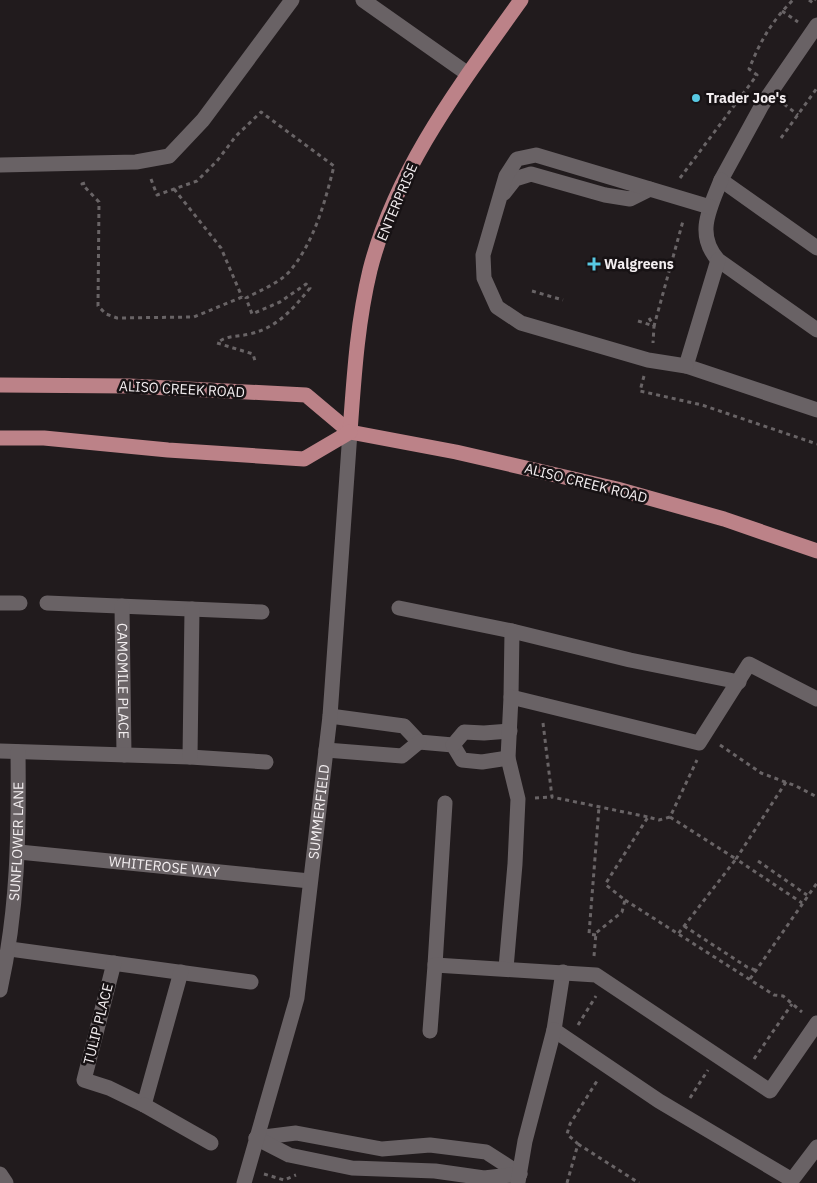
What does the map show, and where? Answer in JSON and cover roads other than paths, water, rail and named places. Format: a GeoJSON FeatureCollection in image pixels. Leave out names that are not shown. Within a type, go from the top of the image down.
{"type":"FeatureCollection","features":[{"type":"Feature","properties":{"kind":"main road","name":"ENTERPRISE"},"geometry":{"type":"LineString","coordinates":[[350,432],[360,320],[371,269],[388,217],[409,169],[438,117],[521,0]]}},
{"type":"Feature","properties":{"kind":"main road","name":"ALISO CREEK ROAD"},"geometry":{"type":"LineString","coordinates":[[0,385],[129,386],[306,395],[350,432],[456,452],[617,489],[724,519],[817,552]]}},
{"type":"Feature","properties":{"kind":"main road"},"geometry":{"type":"LineString","coordinates":[[0,438],[44,438],[168,450],[304,459],[350,432]]}},
{"type":"Feature","properties":{"kind":"street"},"geometry":{"type":"LineString","coordinates":[[0,165],[136,162],[168,156],[203,120],[292,0]]}},
{"type":"Feature","properties":{"kind":"street"},"geometry":{"type":"LineString","coordinates":[[363,0],[468,74]]}},
{"type":"Feature","properties":{"kind":"street"},"geometry":{"type":"LineString","coordinates":[[817,25],[762,105],[721,180],[704,222],[711,252],[718,260],[817,330]]}},
{"type":"Feature","properties":{"kind":"street"},"geometry":{"type":"LineString","coordinates":[[710,207],[536,155],[516,159],[506,176],[483,255],[484,278],[498,307],[521,323],[648,360],[686,366],[817,410]]}},
{"type":"Feature","properties":{"kind":"street"},"geometry":{"type":"LineString","coordinates":[[721,180],[817,248]]}},
{"type":"Feature","properties":{"kind":"street"},"geometry":{"type":"LineString","coordinates":[[686,366],[718,260]]}},
{"type":"Feature","properties":{"kind":"street","name":"SUMMERFIELD"},"geometry":{"type":"LineString","coordinates":[[246,1176],[298,998],[330,716],[350,432]]}},
{"type":"Feature","properties":{"kind":"street"},"geometry":{"type":"LineString","coordinates":[[0,603],[20,603]]}},
{"type":"Feature","properties":{"kind":"street","name":"CAMOMILE PLACE"},"geometry":{"type":"LineString","coordinates":[[47,603],[262,612]]}},
{"type":"Feature","properties":{"kind":"street","name":"CAMOMILE PLACE"},"geometry":{"type":"LineString","coordinates":[[122,606],[124,755]]}},
{"type":"Feature","properties":{"kind":"street"},"geometry":{"type":"LineString","coordinates":[[399,608],[512,631],[630,660],[738,682]]}},
{"type":"Feature","properties":{"kind":"street"},"geometry":{"type":"LineString","coordinates":[[190,757],[192,609]]}},
{"type":"Feature","properties":{"kind":"street"},"geometry":{"type":"LineString","coordinates":[[506,968],[516,864],[518,799],[508,758],[512,631]]}},
{"type":"Feature","properties":{"kind":"street"},"geometry":{"type":"LineString","coordinates":[[511,696],[702,739],[749,664],[817,699]]}},
{"type":"Feature","properties":{"kind":"street"},"geometry":{"type":"LineString","coordinates":[[330,716],[404,726],[419,742],[453,745]]}},
{"type":"Feature","properties":{"kind":"street"},"geometry":{"type":"LineString","coordinates":[[453,745],[464,732],[510,731]]}},
{"type":"Feature","properties":{"kind":"street"},"geometry":{"type":"LineString","coordinates":[[326,750],[402,756],[419,742]]}},
{"type":"Feature","properties":{"kind":"street"},"geometry":{"type":"LineString","coordinates":[[453,745],[462,760],[482,762],[508,758]]}},
{"type":"Feature","properties":{"kind":"street","name":"CAMOMILE PLACE"},"geometry":{"type":"LineString","coordinates":[[0,752],[190,757],[266,762]]}},
{"type":"Feature","properties":{"kind":"street","name":"SUNFLOWER LANE"},"geometry":{"type":"LineString","coordinates":[[0,990],[10,949],[19,852],[18,752]]}},
{"type":"Feature","properties":{"kind":"street"},"geometry":{"type":"LineString","coordinates":[[430,1031],[445,803]]}},
{"type":"Feature","properties":{"kind":"street","name":"WHITEROSE WAY"},"geometry":{"type":"LineString","coordinates":[[19,852],[310,881]]}},
{"type":"Feature","properties":{"kind":"street","name":"TULIP PLACE"},"geometry":{"type":"LineString","coordinates":[[10,949],[251,982]]}},
{"type":"Feature","properties":{"kind":"street","name":"TULIP PLACE"},"geometry":{"type":"LineString","coordinates":[[114,963],[84,1080],[109,1088],[144,1105],[211,1143]]}},
{"type":"Feature","properties":{"kind":"street"},"geometry":{"type":"LineString","coordinates":[[435,965],[596,975],[770,1090],[817,1023]]}},
{"type":"Feature","properties":{"kind":"street"},"geometry":{"type":"LineString","coordinates":[[144,1105],[181,972]]}},
{"type":"Feature","properties":{"kind":"street"},"geometry":{"type":"LineString","coordinates":[[519,1178],[525,1141],[554,1030],[563,972]]}},
{"type":"Feature","properties":{"kind":"street"},"geometry":{"type":"LineString","coordinates":[[554,1030],[681,1114],[792,1180],[817,1147]]}},
{"type":"Feature","properties":{"kind":"street"},"geometry":{"type":"LineString","coordinates":[[256,1138],[296,1132],[382,1149],[430,1145],[486,1152],[519,1178]]}},
{"type":"Feature","properties":{"kind":"street"},"geometry":{"type":"LineString","coordinates":[[256,1138],[289,1155],[352,1168],[435,1171],[484,1178],[519,1178]]}},
{"type":"Feature","properties":{"kind":"street"},"geometry":{"type":"LineString","coordinates":[[0,1174],[6,1183]]}},
{"type":"Feature","properties":{"kind":"place","name":"Trader Joe's"},"geometry":{"type":"Point","coordinates":[696,98]}},
{"type":"Feature","properties":{"kind":"place","name":"Walgreens"},"geometry":{"type":"Point","coordinates":[594,264]}}]}
